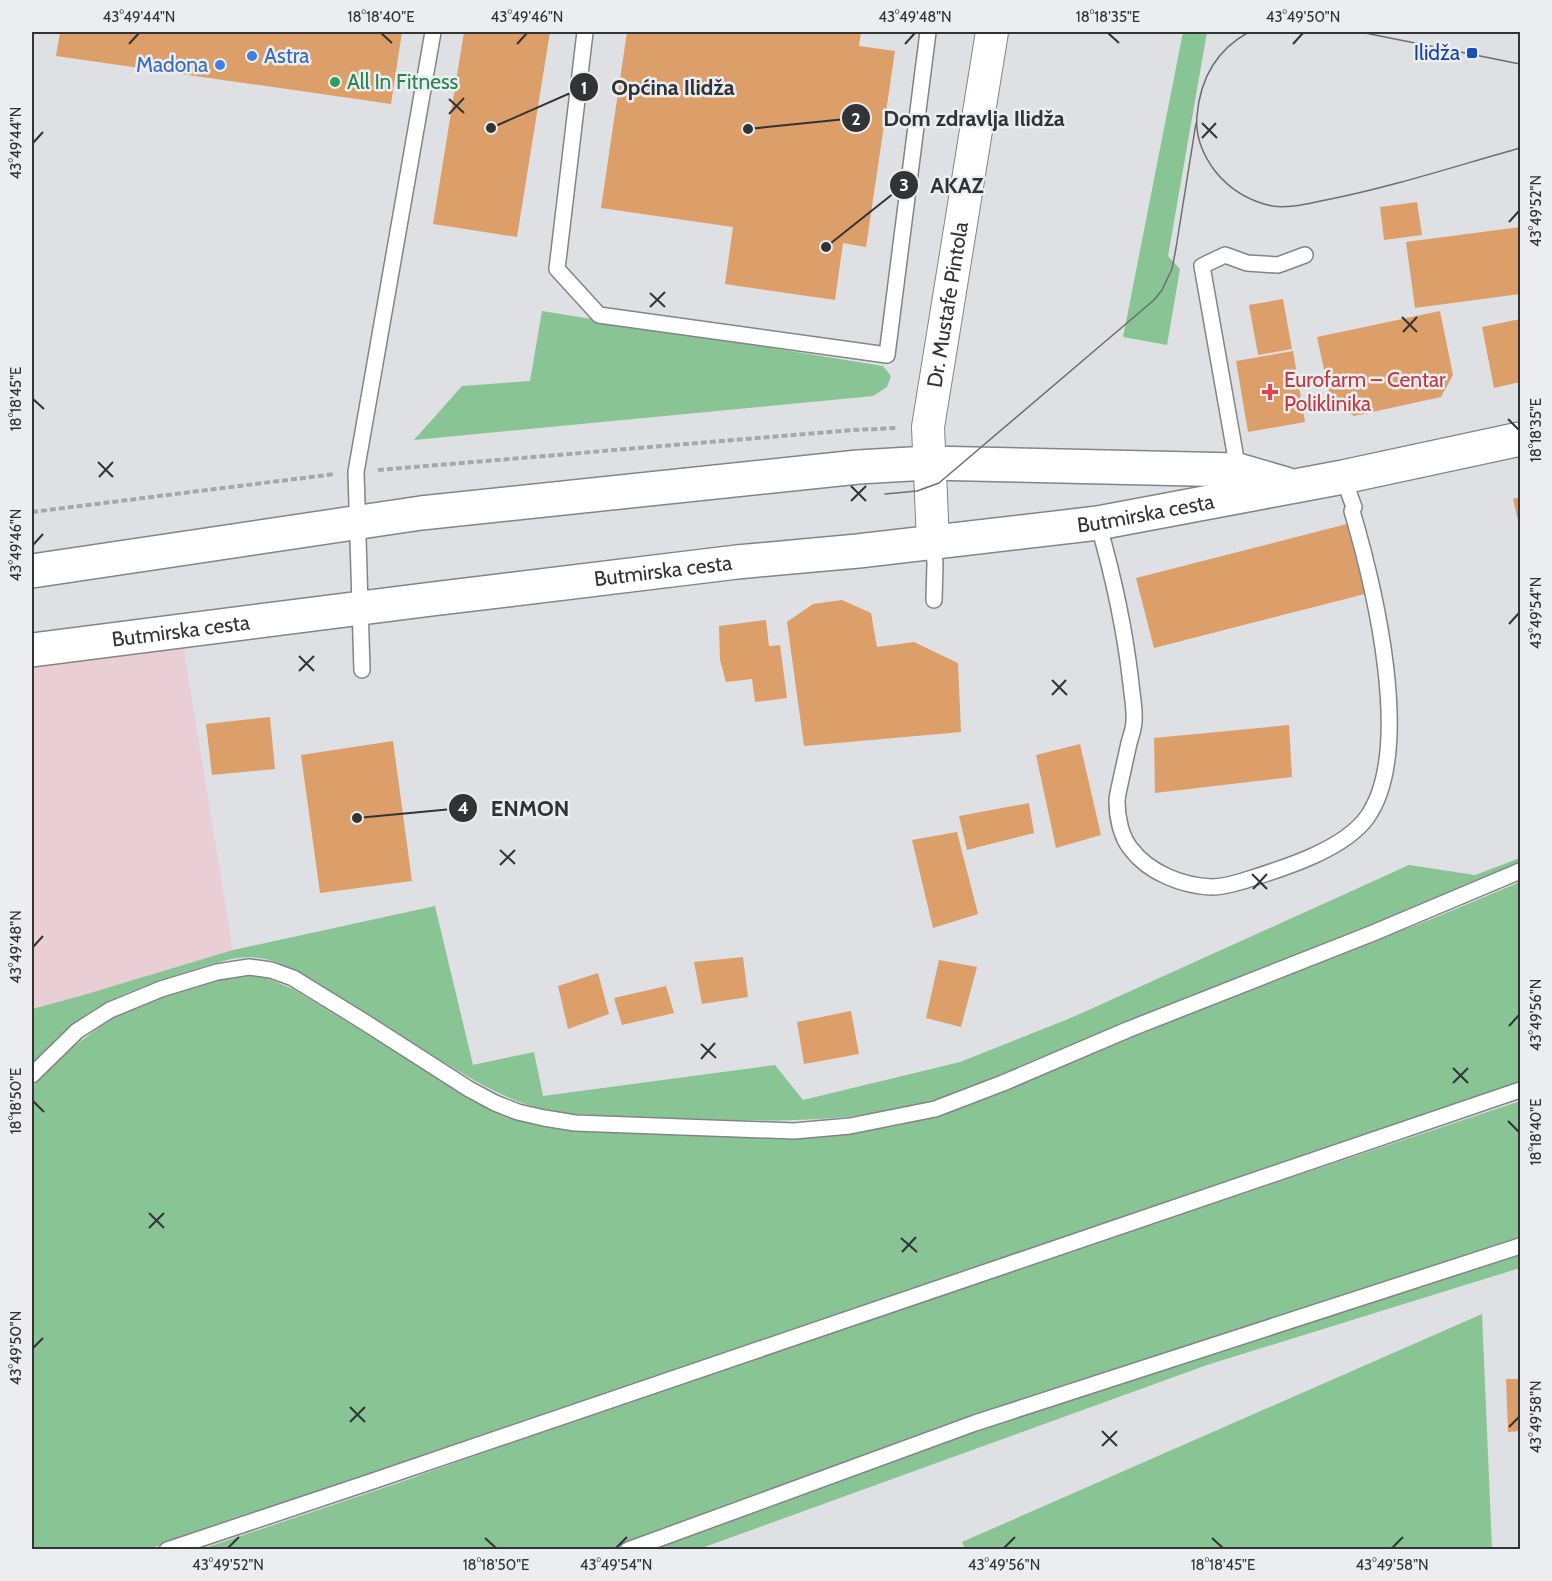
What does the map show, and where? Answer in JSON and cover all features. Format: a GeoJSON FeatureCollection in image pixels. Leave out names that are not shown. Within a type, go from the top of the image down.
{"type":"FeatureCollection","features":[{"type":"Feature","properties":{"kind":"main road","name":"Butmirska cesta"},"geometry":{"type":"LineString","coordinates":[[32,650],[737,562],[858,551],[1098,523],[1343,477],[1521,439]]}},
{"type":"Feature","properties":{"kind":"main road","name":"Butmirska cesta"},"geometry":{"type":"LineString","coordinates":[[32,571],[421,513],[858,467],[928,463],[1238,470],[1294,486]]}},
{"type":"Feature","properties":{"kind":"street","name":"Dr. Mustafe Pintola"},"geometry":{"type":"LineString","coordinates":[[933,542],[928,427],[992,32]]}},
{"type":"Feature","properties":{"kind":"lane"},"geometry":{"type":"LineString","coordinates":[[362,670],[356,472],[434,32]]}},
{"type":"Feature","properties":{"kind":"lane"},"geometry":{"type":"LineString","coordinates":[[585,32],[557,269],[599,315],[887,355],[928,32]]}},
{"type":"Feature","properties":{"kind":"lane"},"geometry":{"type":"LineString","coordinates":[[1238,470],[1202,266],[1225,255],[1247,263],[1278,265],[1305,255]]}},
{"type":"Feature","properties":{"kind":"lane"},"geometry":{"type":"LineString","coordinates":[[1098,523],[1127,655],[1135,722],[1117,801],[1121,831],[1130,849],[1157,872],[1192,884],[1212,887],[1229,886],[1282,869],[1340,842],[1358,828],[1367,817],[1383,782],[1387,760],[1389,701],[1383,646],[1364,552],[1352,511],[1354,507],[1343,477]]}},
{"type":"Feature","properties":{"kind":"lane"},"geometry":{"type":"LineString","coordinates":[[933,542],[934,600]]}},
{"type":"Feature","properties":{"kind":"lane"},"geometry":{"type":"LineString","coordinates":[[32,1075],[77,1031],[110,1010],[194,978],[249,967],[271,970],[293,978],[469,1089],[518,1112],[575,1123],[794,1131],[850,1126],[935,1109],[1004,1083],[1127,1030],[1373,933],[1521,871]]}},
{"type":"Feature","properties":{"kind":"lane"},"geometry":{"type":"LineString","coordinates":[[167,1550],[373,1482],[1521,1090]]}},
{"type":"Feature","properties":{"kind":"lane"},"geometry":{"type":"LineString","coordinates":[[628,1550],[975,1423],[1521,1246]]}},
{"type":"Feature","properties":{"kind":"path"},"geometry":{"type":"LineString","coordinates":[[32,512],[426,465],[841,431],[928,427]]}},
{"type":"Feature","properties":{"kind":"shaded area"},"geometry":{"type":"Polygon","coordinates":[[[182,639],[233,950],[32,1009],[32,661],[182,639]]]}},
{"type":"Feature","properties":{"kind":"green space"},"geometry":{"type":"Polygon","coordinates":[[[1183,32],[1207,32],[1168,256],[1180,269],[1167,345],[1123,337],[1183,32]]]}},
{"type":"Feature","properties":{"kind":"green space"},"geometry":{"type":"Polygon","coordinates":[[[542,311],[883,366],[891,376],[887,387],[873,396],[414,440],[462,386],[530,381],[542,311]]]}},
{"type":"Feature","properties":{"kind":"green space"},"geometry":{"type":"Polygon","coordinates":[[[1520,858],[1520,866],[959,1093],[931,1102],[874,1113],[816,1119],[758,1120],[556,1113],[538,1109],[505,1096],[458,1071],[302,974],[276,962],[251,957],[227,960],[196,969],[112,1000],[67,1029],[32,1065],[32,1009],[233,950],[435,906],[473,1065],[534,1052],[543,1096],[775,1065],[803,1100],[960,1062],[1073,1017],[1409,865],[1475,875],[1520,858]]]}},
{"type":"Feature","properties":{"kind":"green space"},"geometry":{"type":"Polygon","coordinates":[[[1520,882],[1520,1084],[148,1549],[32,1549],[32,1087],[74,1046],[122,1012],[191,987],[222,979],[264,977],[293,989],[467,1095],[504,1114],[532,1124],[576,1130],[657,1134],[817,1135],[891,1127],[937,1116],[989,1098],[1170,1021],[1520,882]]]}},
{"type":"Feature","properties":{"kind":"green space"},"geometry":{"type":"Polygon","coordinates":[[[1520,1101],[1520,1238],[922,1433],[611,1549],[199,1550],[398,1483],[751,1358],[1520,1101]]]}},
{"type":"Feature","properties":{"kind":"green space"},"geometry":{"type":"Polygon","coordinates":[[[1520,1254],[1520,1268],[1207,1365],[699,1549],[653,1550],[927,1446],[1520,1254]]]}},
{"type":"Feature","properties":{"kind":"green space"},"geometry":{"type":"Polygon","coordinates":[[[1482,1314],[1492,1549],[965,1549],[962,1542],[1482,1314]]]}},
{"type":"Feature","properties":{"kind":"building"},"geometry":{"type":"Polygon","coordinates":[[[60,32],[402,32],[391,104],[56,56],[60,32]]]}},
{"type":"Feature","properties":{"kind":"building"},"geometry":{"type":"Polygon","coordinates":[[[464,32],[550,32],[517,237],[433,224],[464,32]]]}},
{"type":"Feature","properties":{"kind":"building"},"geometry":{"type":"Polygon","coordinates":[[[627,32],[745,34],[745,32],[861,32],[859,46],[895,51],[866,247],[843,243],[835,300],[725,284],[733,227],[601,208],[627,32]]]}},
{"type":"Feature","properties":{"kind":"building"},"geometry":{"type":"Polygon","coordinates":[[[1417,202],[1422,235],[1384,240],[1380,207],[1417,202]]]}},
{"type":"Feature","properties":{"kind":"building"},"geometry":{"type":"Polygon","coordinates":[[[1520,227],[1520,294],[1415,308],[1406,242],[1520,227]]]}},
{"type":"Feature","properties":{"kind":"building"},"geometry":{"type":"Polygon","coordinates":[[[1283,299],[1292,349],[1258,355],[1249,305],[1283,299]]]}},
{"type":"Feature","properties":{"kind":"building"},"geometry":{"type":"Polygon","coordinates":[[[1440,311],[1453,375],[1441,397],[1354,416],[1331,402],[1317,337],[1440,311]]]}},
{"type":"Feature","properties":{"kind":"building"},"geometry":{"type":"Polygon","coordinates":[[[1520,319],[1520,382],[1494,388],[1482,327],[1520,319]]]}},
{"type":"Feature","properties":{"kind":"building","name":"Eurofarm – Centar Poliklinika"},"geometry":{"type":"Polygon","coordinates":[[[1293,351],[1305,422],[1248,432],[1236,361],[1293,351]]]}},
{"type":"Feature","properties":{"kind":"building"},"geometry":{"type":"Polygon","coordinates":[[[1520,497],[1520,529],[1513,499],[1520,497]]]}},
{"type":"Feature","properties":{"kind":"building"},"geometry":{"type":"Polygon","coordinates":[[[1347,524],[1365,594],[1154,648],[1136,578],[1347,524]]]}},
{"type":"Feature","properties":{"kind":"building"},"geometry":{"type":"Polygon","coordinates":[[[842,600],[871,613],[877,647],[914,642],[958,663],[961,732],[804,746],[787,622],[813,604],[842,600]]]}},
{"type":"Feature","properties":{"kind":"building"},"geometry":{"type":"Polygon","coordinates":[[[766,620],[769,646],[780,645],[787,698],[755,702],[752,679],[726,682],[720,660],[719,626],[766,620]]]}},
{"type":"Feature","properties":{"kind":"building"},"geometry":{"type":"Polygon","coordinates":[[[270,717],[275,769],[212,775],[206,724],[270,717]]]}},
{"type":"Feature","properties":{"kind":"building"},"geometry":{"type":"Polygon","coordinates":[[[1289,725],[1292,777],[1155,793],[1154,738],[1289,725]]]}},
{"type":"Feature","properties":{"kind":"building"},"geometry":{"type":"Polygon","coordinates":[[[393,741],[412,881],[320,893],[301,755],[393,741]]]}},
{"type":"Feature","properties":{"kind":"building"},"geometry":{"type":"Polygon","coordinates":[[[1080,744],[1101,835],[1056,848],[1036,755],[1080,744]]]}},
{"type":"Feature","properties":{"kind":"building"},"geometry":{"type":"Polygon","coordinates":[[[1029,803],[1034,833],[967,850],[959,816],[1029,803]]]}},
{"type":"Feature","properties":{"kind":"building"},"geometry":{"type":"Polygon","coordinates":[[[957,832],[978,914],[933,928],[912,840],[957,832]]]}},
{"type":"Feature","properties":{"kind":"building"},"geometry":{"type":"Polygon","coordinates":[[[743,957],[748,997],[702,1004],[694,962],[743,957]]]}},
{"type":"Feature","properties":{"kind":"building"},"geometry":{"type":"Polygon","coordinates":[[[939,960],[977,967],[961,1027],[926,1018],[939,960]]]}},
{"type":"Feature","properties":{"kind":"building"},"geometry":{"type":"Polygon","coordinates":[[[598,973],[609,1014],[568,1029],[558,986],[598,973]]]}},
{"type":"Feature","properties":{"kind":"building"},"geometry":{"type":"Polygon","coordinates":[[[666,986],[674,1013],[622,1025],[614,998],[666,986]]]}},
{"type":"Feature","properties":{"kind":"building"},"geometry":{"type":"Polygon","coordinates":[[[851,1011],[859,1054],[804,1064],[797,1022],[851,1011]]]}},
{"type":"Feature","properties":{"kind":"building"},"geometry":{"type":"Polygon","coordinates":[[[1506,1379],[1520,1379],[1520,1431],[1508,1432],[1506,1379]]]}},
{"type":"Feature","properties":{"kind":"tram line"},"geometry":{"type":"LineString","coordinates":[[1249,32],[1227,48],[1206,78],[1199,103],[1197,131],[1207,159],[1215,171],[1240,194],[1256,201],[1279,207],[1351,195],[1520,148]]}},
{"type":"Feature","properties":{"kind":"tram line"},"geometry":{"type":"LineString","coordinates":[[1360,32],[1520,64]]}},
{"type":"Feature","properties":{"kind":"tram line"},"geometry":{"type":"LineString","coordinates":[[885,494],[917,491],[939,483],[1154,300],[1162,290],[1172,269],[1196,123]]}},
{"type":"Feature","properties":{"kind":"place","name":"Ilidža"},"geometry":{"type":"Point","coordinates":[1472,53]}},
{"type":"Feature","properties":{"kind":"place","name":"Astra"},"geometry":{"type":"Point","coordinates":[252,56]}},
{"type":"Feature","properties":{"kind":"place","name":"Madona"},"geometry":{"type":"Point","coordinates":[220,65]}},
{"type":"Feature","properties":{"kind":"place","name":"All In Fitness"},"geometry":{"type":"Point","coordinates":[335,82]}},
{"type":"Feature","properties":{"kind":"place","name":"Općina Ilidža"},"geometry":{"type":"Point","coordinates":[491,128]}},
{"type":"Feature","properties":{"kind":"place","name":"Dom zdravlja Ilidža"},"geometry":{"type":"Point","coordinates":[748,129]}},
{"type":"Feature","properties":{"kind":"place","name":"AKAZ"},"geometry":{"type":"Point","coordinates":[826,247]}},
{"type":"Feature","properties":{"kind":"place","name":"Eurofarm – Centar Poliklinika"},"geometry":{"type":"Point","coordinates":[1270,392]}},
{"type":"Feature","properties":{"kind":"place","name":"ENMON"},"geometry":{"type":"Point","coordinates":[357,818]}}]}
